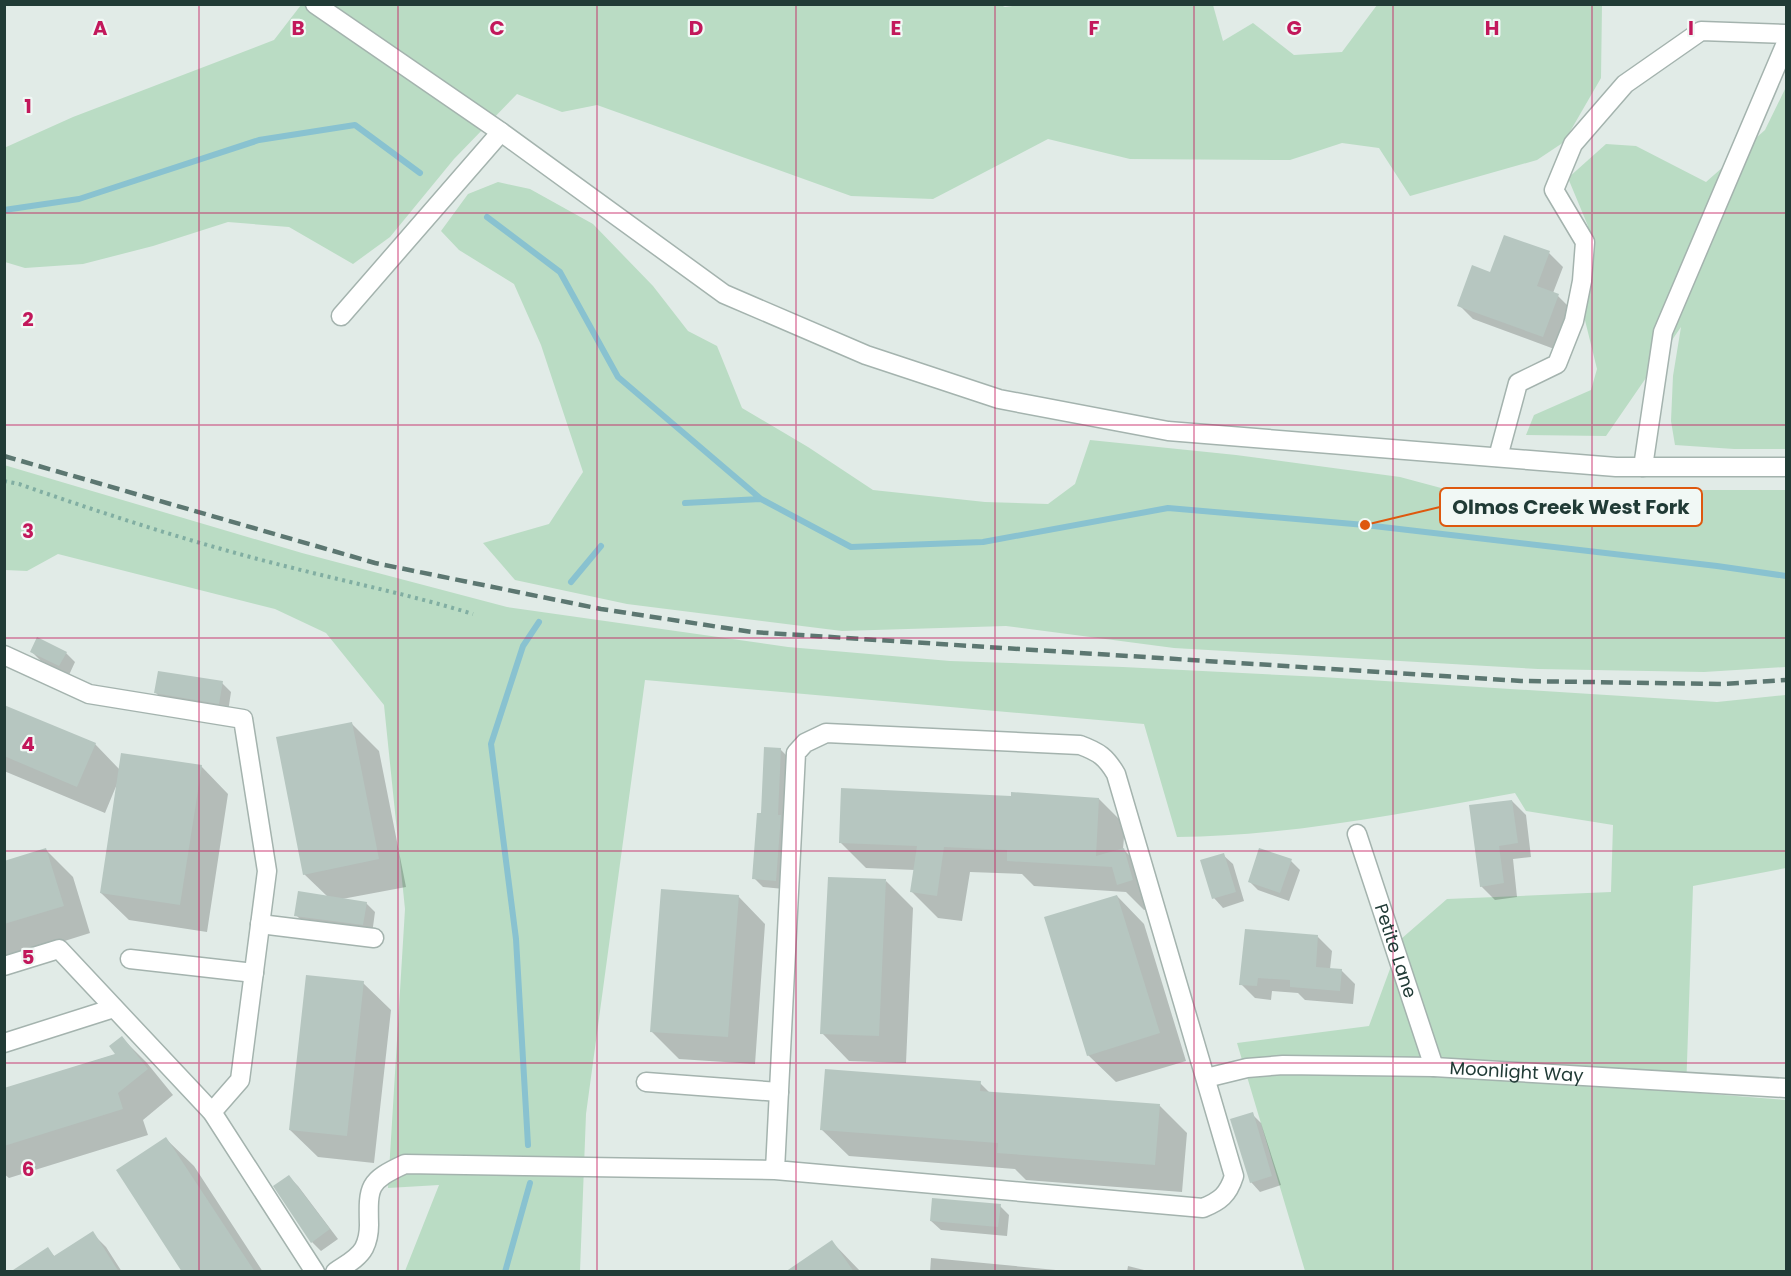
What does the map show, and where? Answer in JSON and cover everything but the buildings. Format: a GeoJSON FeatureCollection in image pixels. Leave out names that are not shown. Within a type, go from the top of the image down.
{"type":"FeatureCollection","features":[{"type":"Feature","properties":{"kind":"street"},"geometry":{"type":"LineString","coordinates":[[315,4],[501,132],[724,294],[866,355],[987,395],[1168,430],[1616,467],[1786,467]]}},
{"type":"Feature","properties":{"kind":"street"},"geometry":{"type":"LineString","coordinates":[[1498,457],[1518,383],[1557,364],[1574,321],[1582,281],[1585,242],[1554,190],[1573,144],[1625,84],[1701,31],[1786,34]]}},
{"type":"Feature","properties":{"kind":"street"},"geometry":{"type":"LineString","coordinates":[[1643,467],[1663,332],[1786,43]]}},
{"type":"Feature","properties":{"kind":"street"},"geometry":{"type":"LineString","coordinates":[[341,316],[501,132]]}},
{"type":"Feature","properties":{"kind":"street"},"geometry":{"type":"LineString","coordinates":[[4,655],[89,694],[243,719],[267,871],[240,1080],[212,1112]]}},
{"type":"Feature","properties":{"kind":"street"},"geometry":{"type":"LineString","coordinates":[[335,1272],[354,1259],[364,1248],[369,1235],[368,1198],[371,1186],[386,1173],[405,1164],[775,1170],[1203,1208],[1217,1202],[1230,1189],[1234,1176],[1116,774],[1107,759],[1080,745],[826,733],[806,743],[796,753],[775,1170]]}},
{"type":"Feature","properties":{"kind":"street","name":"Petite Lane"},"geometry":{"type":"LineString","coordinates":[[1357,834],[1434,1067]]}},
{"type":"Feature","properties":{"kind":"street"},"geometry":{"type":"LineString","coordinates":[[260,924],[374,938]]}},
{"type":"Feature","properties":{"kind":"street"},"geometry":{"type":"LineString","coordinates":[[4,966],[59,949],[212,1112],[315,1272]]}},
{"type":"Feature","properties":{"kind":"street"},"geometry":{"type":"LineString","coordinates":[[130,959],[254,973]]}},
{"type":"Feature","properties":{"kind":"street"},"geometry":{"type":"LineString","coordinates":[[4,1043],[114,1008]]}},
{"type":"Feature","properties":{"kind":"street","name":"Moonlight Way"},"geometry":{"type":"LineString","coordinates":[[1206,1078],[1247,1068],[1283,1065],[1434,1067],[1786,1088]]}},
{"type":"Feature","properties":{"kind":"street"},"geometry":{"type":"LineString","coordinates":[[646,1082],[779,1092]]}},
{"type":"Feature","properties":{"kind":"path"},"geometry":{"type":"LineString","coordinates":[[4,482],[19,484],[105,514],[284,566],[443,604],[473,614]]}},
{"type":"Feature","properties":{"kind":"green space"},"geometry":{"type":"Polygon","coordinates":[[[998,4],[1005,7],[1026,4],[1213,5],[1223,41],[1253,23],[1294,55],[1342,52],[1377,5],[1602,5],[1601,78],[1564,142],[1537,160],[1410,196],[1379,148],[1342,143],[1290,160],[1130,159],[1048,139],[933,199],[851,196],[597,105],[562,112],[517,94],[454,159],[390,237],[353,264],[289,227],[228,222],[153,246],[83,264],[25,268],[5,262],[4,148],[73,117],[274,40],[301,5],[998,4]]]}},
{"type":"Feature","properties":{"kind":"green space"},"geometry":{"type":"Polygon","coordinates":[[[1786,87],[1786,449],[1734,449],[1675,445],[1671,421],[1673,376],[1681,327],[1606,436],[1526,435],[1534,415],[1591,390],[1597,369],[1581,304],[1588,226],[1568,178],[1606,144],[1636,146],[1706,182],[1765,130],[1786,87]]]}},
{"type":"Feature","properties":{"kind":"green space"},"geometry":{"type":"Polygon","coordinates":[[[498,182],[530,189],[593,224],[653,286],[688,331],[717,346],[742,408],[808,447],[873,490],[985,502],[1048,504],[1075,484],[1090,440],[1236,455],[1400,477],[1456,492],[1489,516],[1522,517],[1610,490],[1786,490],[1786,667],[1704,672],[1538,669],[1174,648],[1006,626],[842,631],[627,604],[515,580],[483,543],[549,524],[583,472],[541,345],[514,284],[459,250],[441,231],[468,194],[498,182]]]}},
{"type":"Feature","properties":{"kind":"green space"},"geometry":{"type":"Polygon","coordinates":[[[4,465],[302,553],[507,607],[788,647],[950,661],[1322,677],[1717,702],[1786,695],[1786,868],[1693,886],[1686,1092],[1786,1100],[1786,1271],[1305,1271],[1237,1043],[1369,1026],[1401,939],[1447,899],[1611,892],[1613,825],[1526,811],[1515,793],[1305,828],[1220,836],[1177,837],[1144,724],[645,680],[586,1114],[580,1271],[405,1271],[439,1185],[388,1188],[405,909],[384,705],[326,633],[275,609],[58,554],[27,571],[5,570],[4,465]]]}},
{"type":"Feature","properties":{"kind":"waterway"},"geometry":{"type":"LineString","coordinates":[[4,210],[79,199],[259,140],[355,125],[420,173]]}},
{"type":"Feature","properties":{"kind":"waterway"},"geometry":{"type":"LineString","coordinates":[[487,217],[560,272],[618,377],[761,499],[851,547],[983,542],[1168,508],[1365,525],[1786,576]]}},
{"type":"Feature","properties":{"kind":"waterway"},"geometry":{"type":"LineString","coordinates":[[685,503],[760,499]]}},
{"type":"Feature","properties":{"kind":"waterway"},"geometry":{"type":"LineString","coordinates":[[571,582],[601,546]]}},
{"type":"Feature","properties":{"kind":"waterway"},"geometry":{"type":"LineString","coordinates":[[528,1145],[516,939],[491,744],[523,646],[539,622]]}},
{"type":"Feature","properties":{"kind":"waterway"},"geometry":{"type":"LineString","coordinates":[[505,1272],[530,1183]]}},
{"type":"Feature","properties":{"kind":"railway"},"geometry":{"type":"LineString","coordinates":[[4,456],[375,563],[601,609],[752,632],[1521,681],[1721,684],[1786,680]]}},
{"type":"Feature","properties":{"kind":"place","name":"Olmos Creek West Fork"},"geometry":{"type":"Point","coordinates":[1365,525]}}]}
